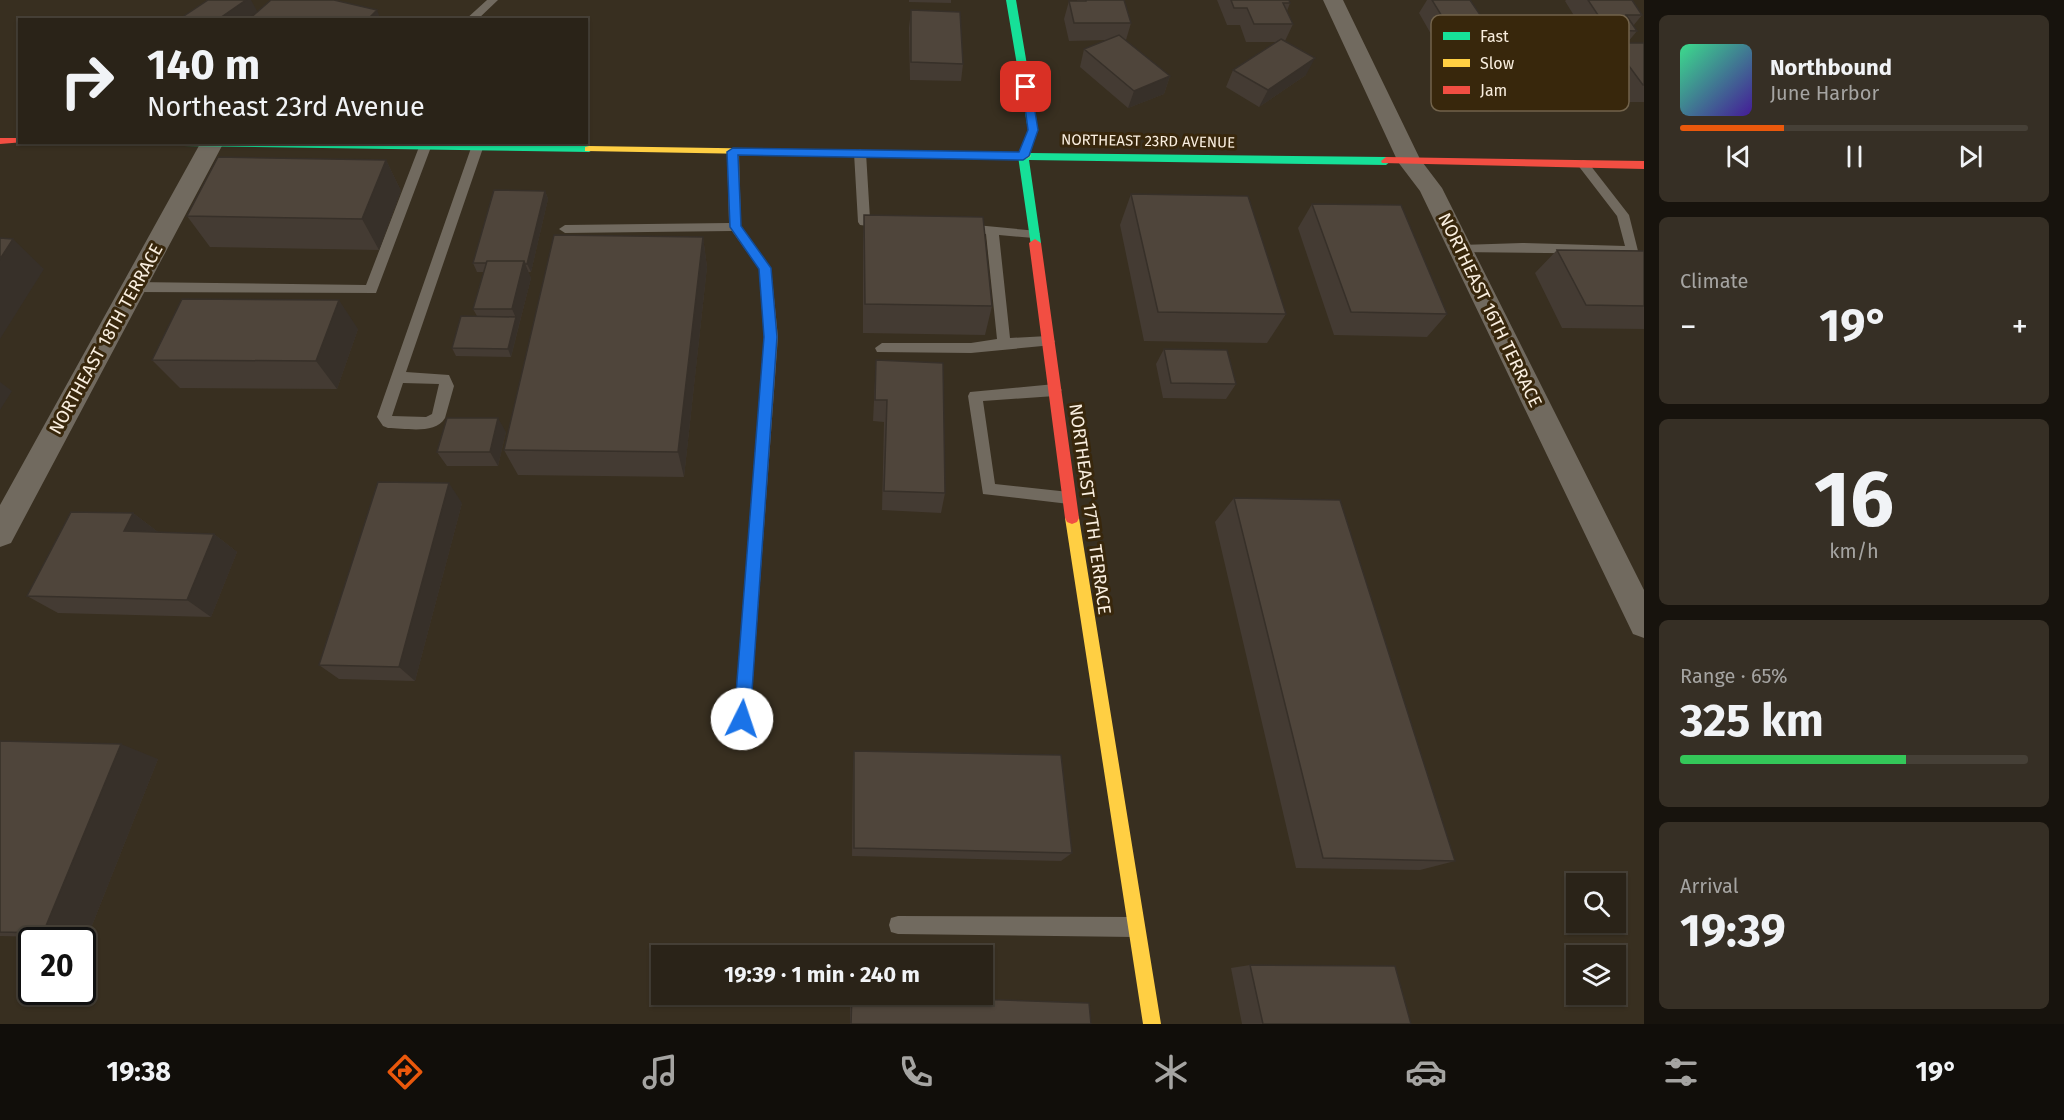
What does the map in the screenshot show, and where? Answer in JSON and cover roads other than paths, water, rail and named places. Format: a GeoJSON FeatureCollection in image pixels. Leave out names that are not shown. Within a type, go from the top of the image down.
{"type":"FeatureCollection","features":[{"type":"Feature","properties":{"kind":"main road","name":"NORTHEAST 17TH TERRACE"},"geometry":{"type":"LineString","coordinates":[[1011,0],[1033,130],[1023,156],[1069,498],[1152,1024]]}},
{"type":"Feature","properties":{"kind":"main road"},"geometry":{"type":"LineString","coordinates":[[0,141],[18,141]]}},
{"type":"Feature","properties":{"kind":"main road","name":"NORTHEAST 23RD AVENUE"},"geometry":{"type":"LineString","coordinates":[[212,144],[356,144],[477,148],[1644,165]]}},
{"type":"Feature","properties":{"kind":"street","name":"NORTHEAST 16TH TERRACE"},"geometry":{"type":"LineString","coordinates":[[1333,0],[1410,162],[1430,188],[1644,622]]}},
{"type":"Feature","properties":{"kind":"street","name":"NORTHEAST 18TH TERRACE"},"geometry":{"type":"LineString","coordinates":[[0,534],[212,144]]}},
{"type":"Feature","properties":{"kind":"lane"},"geometry":{"type":"LineString","coordinates":[[472,18],[493,0]]}},
{"type":"Feature","properties":{"kind":"lane"},"geometry":{"type":"LineString","coordinates":[[134,286],[371,290],[425,147]]}},
{"type":"Feature","properties":{"kind":"lane"},"geometry":{"type":"LineString","coordinates":[[398,377],[444,379],[447,386],[438,417],[428,423],[388,423],[384,417],[477,148]]}},
{"type":"Feature","properties":{"kind":"lane"},"geometry":{"type":"LineString","coordinates":[[733,152],[735,227],[765,268],[771,337],[742,719]]}},
{"type":"Feature","properties":{"kind":"lane"},"geometry":{"type":"LineString","coordinates":[[860,153],[864,222],[876,225],[899,225]]}},
{"type":"Feature","properties":{"kind":"lane"},"geometry":{"type":"LineString","coordinates":[[1461,249],[1522,247],[1632,251],[1623,215],[1582,164]]}},
{"type":"Feature","properties":{"kind":"lane"},"geometry":{"type":"LineString","coordinates":[[565,230],[735,227]]}},
{"type":"Feature","properties":{"kind":"lane"},"geometry":{"type":"LineString","coordinates":[[954,227],[1034,234]]}},
{"type":"Feature","properties":{"kind":"lane"},"geometry":{"type":"LineString","coordinates":[[992,231],[1004,343]]}},
{"type":"Feature","properties":{"kind":"lane"},"geometry":{"type":"LineString","coordinates":[[882,348],[971,348],[1004,343],[1048,341]]}},
{"type":"Feature","properties":{"kind":"lane"},"geometry":{"type":"LineString","coordinates":[[1055,390],[975,396],[988,490],[1069,498]]}},
{"type":"Feature","properties":{"kind":"lane"},"geometry":{"type":"LineString","coordinates":[[898,925],[1137,927]]}}]}
